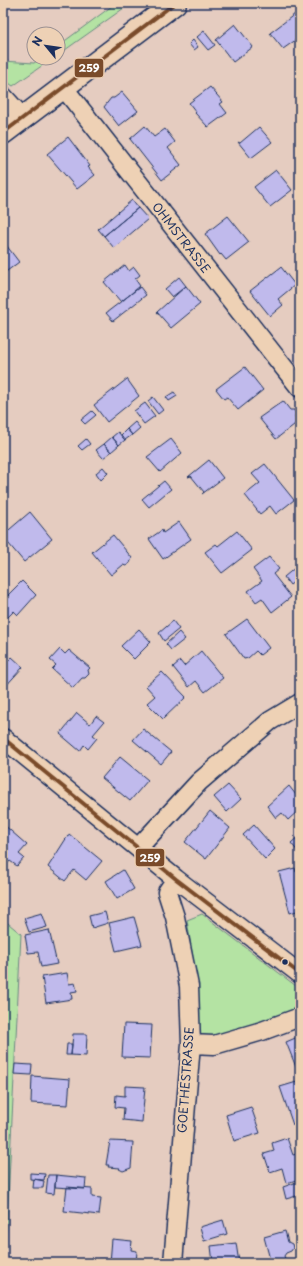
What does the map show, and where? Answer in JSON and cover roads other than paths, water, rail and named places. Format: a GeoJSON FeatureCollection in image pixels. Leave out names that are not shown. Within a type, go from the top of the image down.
{"type":"FeatureCollection","features":[{"type":"Feature","properties":{"kind":"main road"},"geometry":{"type":"LineString","coordinates":[[3,133],[175,3]]}},
{"type":"Feature","properties":{"kind":"street","name":"OHMSTRASSE"},"geometry":{"type":"LineString","coordinates":[[64,88],[300,388]]}},
{"type":"Feature","properties":{"kind":"street"},"geometry":{"type":"LineString","coordinates":[[3,96],[23,118]]}},
{"type":"Feature","properties":{"kind":"street"},"geometry":{"type":"LineString","coordinates":[[138,848],[200,782],[270,721],[300,703]]}},
{"type":"Feature","properties":{"kind":"street"},"geometry":{"type":"LineString","coordinates":[[3,738],[176,879],[300,974]]}},
{"type":"Feature","properties":{"kind":"street","name":"GOETHESTRASSE"},"geometry":{"type":"LineString","coordinates":[[173,1263],[191,1044],[189,986],[175,916],[167,892],[176,879]]}},
{"type":"Feature","properties":{"kind":"street"},"geometry":{"type":"LineString","coordinates":[[191,1044],[214,1045],[262,1031],[300,1017]]}}]}
